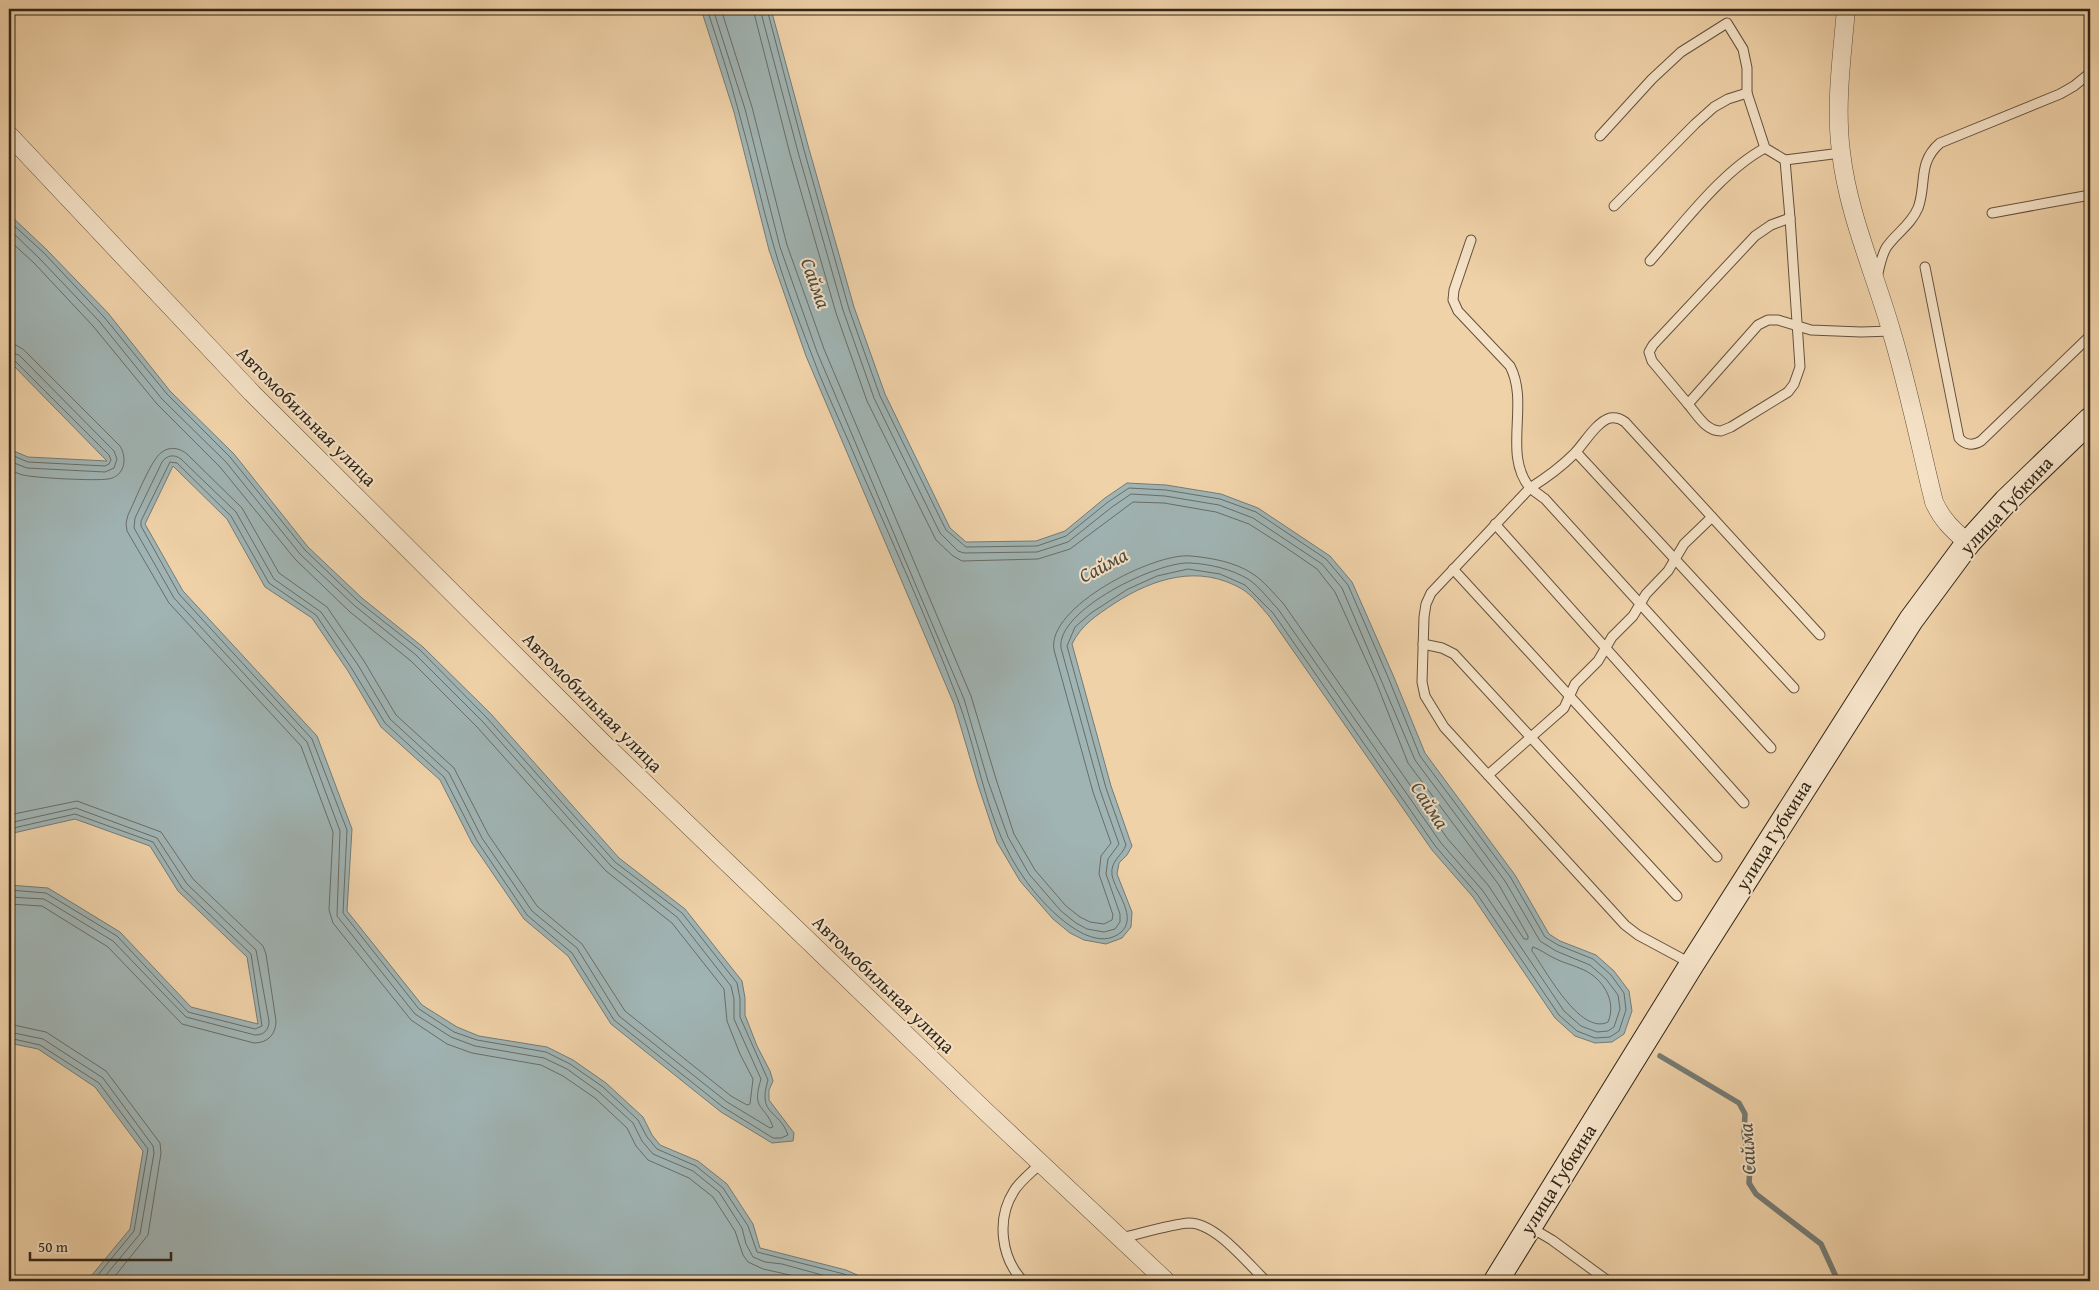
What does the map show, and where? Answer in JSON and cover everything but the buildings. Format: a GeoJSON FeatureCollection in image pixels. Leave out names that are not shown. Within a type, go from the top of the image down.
{"type":"FeatureCollection","features":[{"type":"Feature","properties":{"kind":"street"},"geometry":{"type":"LineString","coordinates":[[1846,9],[1838,96],[1841,153],[1858,233],[1892,331],[1934,502],[1945,522],[1968,543]]}},
{"type":"Feature","properties":{"kind":"street","name":"Автомобильная улица"},"geometry":{"type":"LineString","coordinates":[[9,135],[252,392],[602,742],[1041,1164],[1166,1281]]}},
{"type":"Feature","properties":{"kind":"street","name":"улица Губкина"},"geometry":{"type":"LineString","coordinates":[[1496,1281],[1528,1226],[1692,964],[1911,620],[1968,543],[2006,501],[2090,420]]}},
{"type":"Feature","properties":{"kind":"lane"},"geometry":{"type":"LineString","coordinates":[[1600,136],[1652,79],[1681,52],[1705,35],[1727,23],[1743,49],[1747,68],[1747,93],[1765,148],[1785,160],[1841,153]]}},
{"type":"Feature","properties":{"kind":"lane"},"geometry":{"type":"LineString","coordinates":[[1876,281],[1887,247],[1904,230],[1918,209],[1925,166],[1932,150],[1940,143],[2060,94],[2090,73]]}},
{"type":"Feature","properties":{"kind":"lane"},"geometry":{"type":"LineString","coordinates":[[1614,206],[1714,107],[1728,99],[1747,93]]}},
{"type":"Feature","properties":{"kind":"lane"},"geometry":{"type":"LineString","coordinates":[[1650,261],[1730,173],[1749,157],[1765,148]]}},
{"type":"Feature","properties":{"kind":"lane"},"geometry":{"type":"LineString","coordinates":[[1785,160],[1790,218],[1800,367],[1798,376],[1791,388],[1778,400],[1721,431],[1714,431],[1708,427],[1652,361],[1649,352],[1653,345],[1755,236],[1771,225],[1790,218]]}},
{"type":"Feature","properties":{"kind":"lane"},"geometry":{"type":"LineString","coordinates":[[1992,213],[2090,195]]}},
{"type":"Feature","properties":{"kind":"lane"},"geometry":{"type":"LineString","coordinates":[[1472,240],[1454,290],[1454,300],[1458,311],[1510,366],[1514,374],[1518,388],[1516,453],[1522,478],[1530,488],[1545,499],[1771,748]]}},
{"type":"Feature","properties":{"kind":"lane"},"geometry":{"type":"LineString","coordinates":[[1926,267],[1959,438],[1967,444],[1976,444],[1981,441],[2090,336]]}},
{"type":"Feature","properties":{"kind":"lane"},"geometry":{"type":"LineString","coordinates":[[1688,404],[1758,325],[1768,320],[1778,320],[1811,330],[1892,331]]}},
{"type":"Feature","properties":{"kind":"lane"},"geometry":{"type":"LineString","coordinates":[[1692,964],[1638,935],[1625,925],[1444,727],[1425,696],[1422,682],[1426,604],[1431,593],[1530,488],[1549,476],[1576,452],[1590,434],[1608,419],[1619,418],[1625,422],[1820,635]]}},
{"type":"Feature","properties":{"kind":"lane"},"geometry":{"type":"LineString","coordinates":[[1576,452],[1794,688]]}},
{"type":"Feature","properties":{"kind":"lane"},"geometry":{"type":"LineString","coordinates":[[1488,775],[1564,708],[1575,684],[1598,662],[1612,637],[1633,616],[1646,594],[1668,571],[1684,544],[1712,517]]}},
{"type":"Feature","properties":{"kind":"lane"},"geometry":{"type":"LineString","coordinates":[[1495,524],[1744,803]]}},
{"type":"Feature","properties":{"kind":"lane"},"geometry":{"type":"LineString","coordinates":[[1453,569],[1717,857]]}},
{"type":"Feature","properties":{"kind":"lane"},"geometry":{"type":"LineString","coordinates":[[1423,644],[1442,648],[1454,654],[1677,896]]}},
{"type":"Feature","properties":{"kind":"lane"},"geometry":{"type":"LineString","coordinates":[[1023,1281],[1014,1271],[1008,1260],[1004,1246],[1004,1214],[1014,1190],[1041,1164]]}},
{"type":"Feature","properties":{"kind":"lane"},"geometry":{"type":"LineString","coordinates":[[1120,1238],[1189,1223],[1201,1225],[1213,1230],[1266,1281]]}},
{"type":"Feature","properties":{"kind":"lane"},"geometry":{"type":"LineString","coordinates":[[1528,1226],[1552,1240],[1608,1281]]}},
{"type":"Feature","properties":{"kind":"water"},"geometry":{"type":"Polygon","coordinates":[[[701,9],[771,9],[854,307],[885,394],[950,528],[966,542],[1036,541],[1065,531],[1105,498],[1127,483],[1166,485],[1221,494],[1258,508],[1330,556],[1352,582],[1425,753],[1515,875],[1549,934],[1560,941],[1596,955],[1614,971],[1629,991],[1632,1011],[1624,1034],[1612,1042],[1595,1043],[1575,1036],[1555,1018],[1473,897],[1432,850],[1269,616],[1242,589],[1226,581],[1210,577],[1177,577],[1161,581],[1130,594],[1108,607],[1090,621],[1080,631],[1072,644],[1111,786],[1132,846],[1119,863],[1117,874],[1132,912],[1131,927],[1122,938],[1106,944],[1084,940],[1070,933],[1053,919],[1020,881],[997,842],[954,704],[806,356],[769,250],[734,112],[701,9]]]}},
{"type":"Feature","properties":{"kind":"water"},"geometry":{"type":"Polygon","coordinates":[[[9,214],[108,313],[170,391],[234,454],[308,547],[362,598],[423,647],[491,714],[619,858],[685,909],[742,981],[745,1015],[773,1081],[769,1090],[769,1100],[794,1133],[793,1141],[772,1143],[721,1112],[611,1024],[568,956],[524,919],[472,843],[440,780],[381,727],[348,671],[312,618],[265,587],[227,519],[173,466],[145,524],[183,591],[317,736],[352,829],[347,911],[422,1005],[457,1027],[479,1036],[547,1047],[573,1060],[606,1083],[643,1117],[652,1135],[660,1145],[698,1161],[727,1184],[753,1224],[760,1248],[846,1270],[871,1281],[87,1281],[130,1229],[143,1151],[95,1087],[38,1049],[9,1043],[9,885],[48,888],[120,932],[191,1007],[258,1024],[247,957],[178,891],[150,846],[75,819],[9,834],[9,449],[28,457],[107,461],[9,361],[9,214]]]}},
{"type":"Feature","properties":{"kind":"waterway","name":"Сайма"},"geometry":{"type":"LineString","coordinates":[[1660,1056],[1739,1103],[1745,1114],[1744,1133],[1750,1168],[1749,1183],[1756,1194],[1821,1244],[1838,1281]]}}]}
